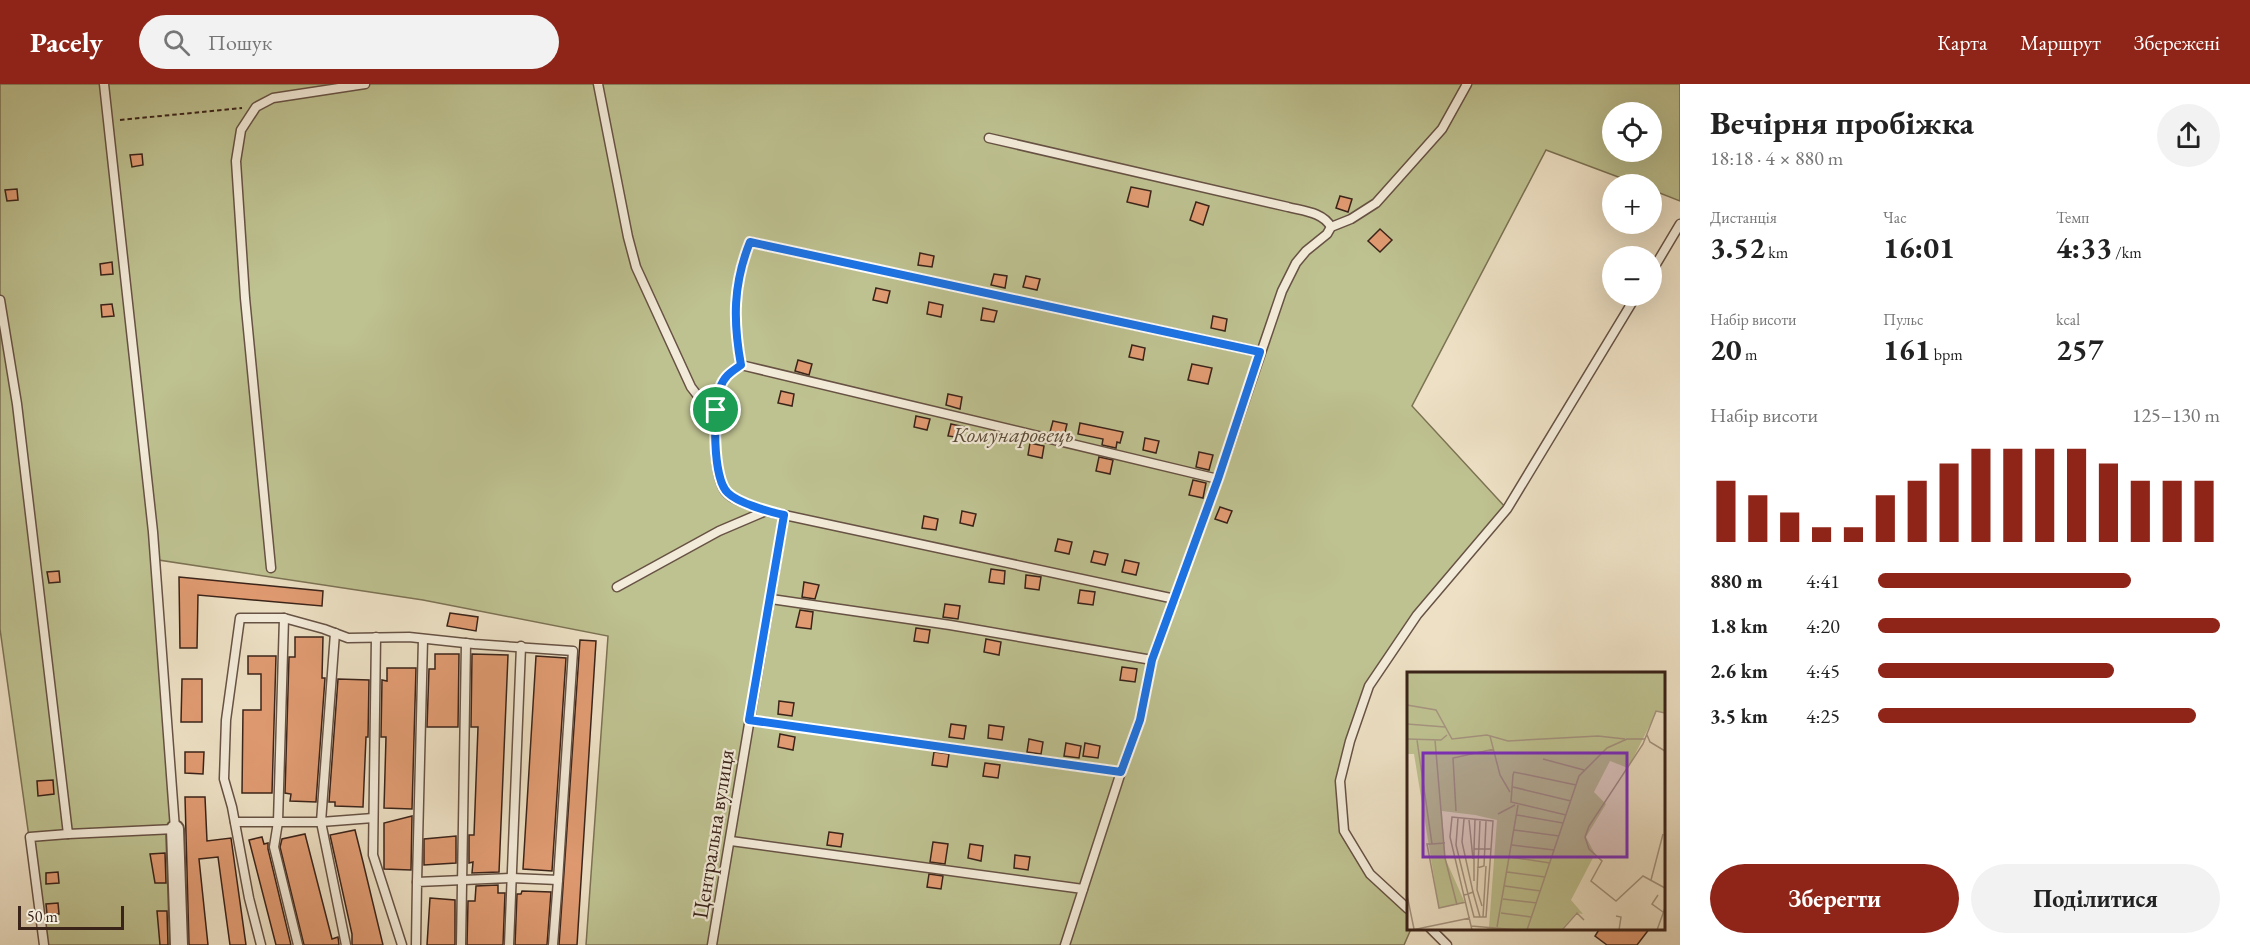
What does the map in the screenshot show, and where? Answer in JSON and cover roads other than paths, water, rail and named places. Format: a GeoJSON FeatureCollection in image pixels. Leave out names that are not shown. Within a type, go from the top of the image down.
{"type":"FeatureCollection","features":[{"type":"Feature","properties":{"kind":"street"},"geometry":{"type":"LineString","coordinates":[[175,829],[179,945]]}},
{"type":"Feature","properties":{"kind":"lane"},"geometry":{"type":"LineString","coordinates":[[44,945],[30,837],[175,829],[153,532],[104,84]]}},
{"type":"Feature","properties":{"kind":"lane"},"geometry":{"type":"LineString","coordinates":[[271,568],[245,298],[236,161],[241,130],[256,107],[273,98],[365,84]]}},
{"type":"Feature","properties":{"kind":"lane"},"geometry":{"type":"LineString","coordinates":[[598,84],[636,267],[691,387],[700,400],[716,410]]}},
{"type":"Feature","properties":{"kind":"lane"},"geometry":{"type":"LineString","coordinates":[[1065,945],[1140,720],[1152,660],[1290,272],[1306,251],[1327,234],[1331,227],[1351,219],[1376,203],[1442,129],[1467,84]]}},
{"type":"Feature","properties":{"kind":"lane"},"geometry":{"type":"LineString","coordinates":[[990,138],[1288,207],[1320,216],[1327,220],[1331,227]]}},
{"type":"Feature","properties":{"kind":"lane"},"geometry":{"type":"LineString","coordinates":[[1662,254],[1680,224]]}},
{"type":"Feature","properties":{"kind":"lane"},"geometry":{"type":"LineString","coordinates":[[741,365],[736,336],[737,295],[740,267],[750,242],[1260,352]]}},
{"type":"Feature","properties":{"kind":"lane"},"geometry":{"type":"LineString","coordinates":[[0,300],[17,404],[68,834]]}},
{"type":"Feature","properties":{"kind":"lane"},"geometry":{"type":"LineString","coordinates":[[1407,908],[1370,874],[1344,831],[1340,781],[1350,741],[1369,686],[1417,615],[1507,509],[1630,306]]}},
{"type":"Feature","properties":{"kind":"lane"},"geometry":{"type":"LineString","coordinates":[[1175,599],[766,511],[728,494],[719,480],[716,410],[719,389],[727,374],[741,365],[1218,479]]}},
{"type":"Feature","properties":{"kind":"lane"},"geometry":{"type":"LineString","coordinates":[[617,587],[718,531],[766,511]]}},
{"type":"Feature","properties":{"kind":"lane","name":"Центральна вулиця"},"geometry":{"type":"LineString","coordinates":[[712,945],[784,515]]}},
{"type":"Feature","properties":{"kind":"lane"},"geometry":{"type":"LineString","coordinates":[[771,598],[950,625],[1152,660]]}},
{"type":"Feature","properties":{"kind":"lane"},"geometry":{"type":"LineString","coordinates":[[261,945],[224,778],[226,720],[240,618],[284,618],[348,638],[376,636],[573,651],[553,945]]}},
{"type":"Feature","properties":{"kind":"lane"},"geometry":{"type":"LineString","coordinates":[[284,618],[279,822],[274,847],[298,945]]}},
{"type":"Feature","properties":{"kind":"lane"},"geometry":{"type":"LineString","coordinates":[[335,633],[321,822],[346,945]]}},
{"type":"Feature","properties":{"kind":"lane"},"geometry":{"type":"LineString","coordinates":[[376,636],[373,855],[402,945]]}},
{"type":"Feature","properties":{"kind":"lane"},"geometry":{"type":"LineString","coordinates":[[416,945],[423,639]]}},
{"type":"Feature","properties":{"kind":"lane"},"geometry":{"type":"LineString","coordinates":[[461,945],[464,880],[466,643]]}},
{"type":"Feature","properties":{"kind":"lane"},"geometry":{"type":"LineString","coordinates":[[509,945],[522,646]]}},
{"type":"Feature","properties":{"kind":"lane"},"geometry":{"type":"LineString","coordinates":[[749,720],[1121,772]]}},
{"type":"Feature","properties":{"kind":"lane"},"geometry":{"type":"LineString","coordinates":[[235,822],[321,822],[373,818]]}},
{"type":"Feature","properties":{"kind":"lane"},"geometry":{"type":"LineString","coordinates":[[731,841],[1083,889]]}},
{"type":"Feature","properties":{"kind":"lane"},"geometry":{"type":"LineString","coordinates":[[417,882],[512,878],[558,880]]}},
{"type":"Feature","properties":{"kind":"lane"},"geometry":{"type":"LineString","coordinates":[[1432,930],[1448,945]]}},
{"type":"Feature","properties":{"kind":"park label","name":"Комунаровець"},"geometry":{"type":"Point","coordinates":[1013,434]}}]}
